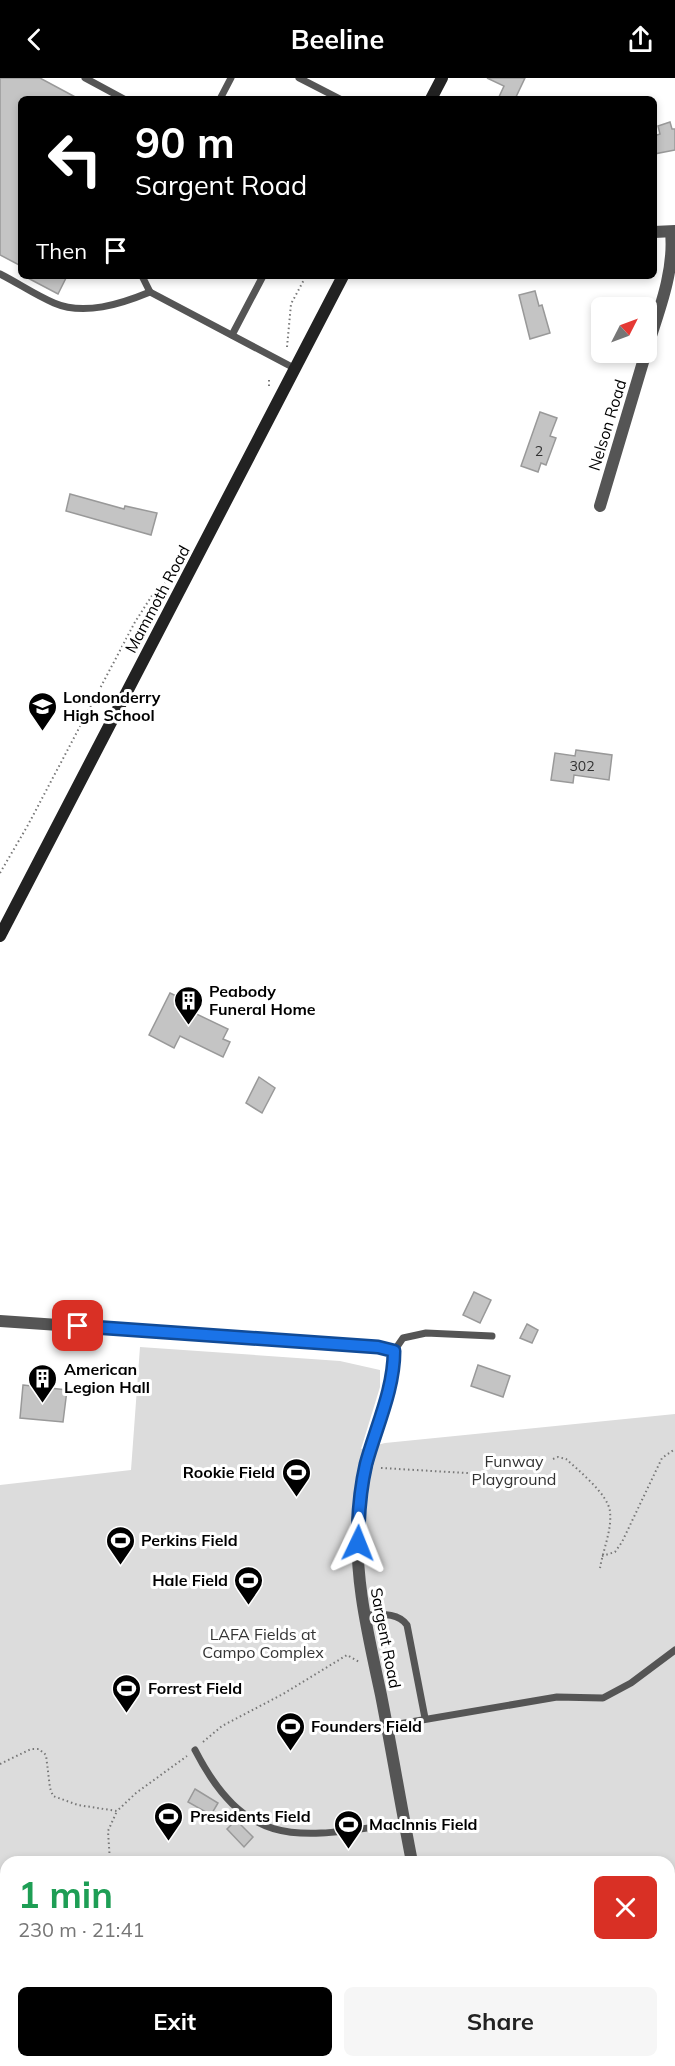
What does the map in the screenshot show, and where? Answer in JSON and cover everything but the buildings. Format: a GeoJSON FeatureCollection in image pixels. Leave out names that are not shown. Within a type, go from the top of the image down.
{"type":"FeatureCollection","features":[{"type":"Feature","properties":{"kind":"main road"},"geometry":{"type":"LineString","coordinates":[[433,96],[442,78]]}},
{"type":"Feature","properties":{"kind":"main road","name":"Mammoth Road"},"geometry":{"type":"LineString","coordinates":[[0,936],[341,279]]}},
{"type":"Feature","properties":{"kind":"street"},"geometry":{"type":"LineString","coordinates":[[657,232],[673,232]]}},
{"type":"Feature","properties":{"kind":"street","name":"Nelson Road"},"geometry":{"type":"LineString","coordinates":[[657,316],[672,266],[673,232]]}},
{"type":"Feature","properties":{"kind":"street","name":"Nelson Road"},"geometry":{"type":"LineString","coordinates":[[600,506],[643,363]]}},
{"type":"Feature","properties":{"kind":"street"},"geometry":{"type":"LineString","coordinates":[[0,1321],[378,1347],[394,1351]]}},
{"type":"Feature","properties":{"kind":"street","name":"Sargent Road"},"geometry":{"type":"LineString","coordinates":[[394,1351],[388,1395],[366,1467],[358,1534],[357,1566],[363,1615],[387,1726],[411,1856]]}},
{"type":"Feature","properties":{"kind":"lane"},"geometry":{"type":"LineString","coordinates":[[85,78],[118,96]]}},
{"type":"Feature","properties":{"kind":"lane"},"geometry":{"type":"LineString","coordinates":[[222,96],[231,78]]}},
{"type":"Feature","properties":{"kind":"lane"},"geometry":{"type":"LineString","coordinates":[[300,78],[334,96]]}},
{"type":"Feature","properties":{"kind":"lane"},"geometry":{"type":"LineString","coordinates":[[0,274],[56,304],[71,307],[104,306],[150,292]]}},
{"type":"Feature","properties":{"kind":"lane"},"geometry":{"type":"LineString","coordinates":[[144,279],[150,292],[294,368]]}},
{"type":"Feature","properties":{"kind":"lane"},"geometry":{"type":"LineString","coordinates":[[232,335],[261,279]]}},
{"type":"Feature","properties":{"kind":"lane"},"geometry":{"type":"LineString","coordinates":[[394,1351],[404,1338],[426,1333],[492,1336]]}},
{"type":"Feature","properties":{"kind":"lane"},"geometry":{"type":"LineString","coordinates":[[363,1615],[389,1614],[404,1620],[407,1625],[425,1718]]}},
{"type":"Feature","properties":{"kind":"lane"},"geometry":{"type":"LineString","coordinates":[[387,1726],[557,1697],[603,1698],[631,1683],[675,1650]]}},
{"type":"Feature","properties":{"kind":"lane"},"geometry":{"type":"LineString","coordinates":[[195,1750],[217,1788],[250,1819],[263,1827],[279,1832],[312,1834],[405,1823]]}},
{"type":"Feature","properties":{"kind":"path"},"geometry":{"type":"LineString","coordinates":[[287,347],[291,304],[304,279]]}},
{"type":"Feature","properties":{"kind":"path"},"geometry":{"type":"LineString","coordinates":[[268,390],[270,377]]}},
{"type":"Feature","properties":{"kind":"path"},"geometry":{"type":"LineString","coordinates":[[0,873],[28,825],[135,622],[148,601],[169,579]]}},
{"type":"Feature","properties":{"kind":"path"},"geometry":{"type":"LineString","coordinates":[[602,1556],[615,1552],[662,1458],[675,1449]]}},
{"type":"Feature","properties":{"kind":"path"},"geometry":{"type":"LineString","coordinates":[[553,1459],[558,1457],[566,1459],[604,1497],[609,1505],[610,1522],[600,1568]]}},
{"type":"Feature","properties":{"kind":"path"},"geometry":{"type":"LineString","coordinates":[[366,1467],[484,1474]]}},
{"type":"Feature","properties":{"kind":"path"},"geometry":{"type":"LineString","coordinates":[[110,1856],[108,1831],[117,1811],[136,1793],[195,1750],[222,1726],[284,1694],[347,1654],[354,1660],[375,1668]]}},
{"type":"Feature","properties":{"kind":"path"},"geometry":{"type":"LineString","coordinates":[[0,1764],[31,1749],[39,1749],[46,1755],[53,1796],[78,1805],[117,1811]]}},
{"type":"Feature","properties":{"kind":"green space","name":"LAFA Fields at Campo Complex"},"geometry":{"type":"Polygon","coordinates":[[[140,1347],[340,1361],[380,1370],[380,1387],[361,1449],[385,1443],[675,1414],[675,1856],[0,1856],[0,1485],[131,1470],[140,1347]]]}},
{"type":"Feature","properties":{"kind":"place","name":"Londonderry High School"},"geometry":{"type":"Point","coordinates":[42,732]}},
{"type":"Feature","properties":{"kind":"place","name":"Peabody Funeral Home"},"geometry":{"type":"Point","coordinates":[188,1026]}},
{"type":"Feature","properties":{"kind":"place","name":"American Legion Hall"},"geometry":{"type":"Point","coordinates":[43,1404]}},
{"type":"Feature","properties":{"kind":"place","name":"Rookie Field"},"geometry":{"type":"Point","coordinates":[296,1498]}},
{"type":"Feature","properties":{"kind":"place","name":"Perkins Field"},"geometry":{"type":"Point","coordinates":[120,1566]}},
{"type":"Feature","properties":{"kind":"place","name":"Hale Field"},"geometry":{"type":"Point","coordinates":[249,1606]}},
{"type":"Feature","properties":{"kind":"place","name":"Forrest Field"},"geometry":{"type":"Point","coordinates":[127,1714]}},
{"type":"Feature","properties":{"kind":"place","name":"Founders Field"},"geometry":{"type":"Point","coordinates":[290,1752]}},
{"type":"Feature","properties":{"kind":"place","name":"Presidents Field"},"geometry":{"type":"Point","coordinates":[169,1842]}},
{"type":"Feature","properties":{"kind":"place","name":"MacInnis Field"},"geometry":{"type":"Point","coordinates":[348,1850]}},
{"type":"Feature","properties":{"kind":"route"},"geometry":{"type":"LineString","coordinates":[[78,1326],[378,1347],[394,1351],[388,1395],[362,1487],[358,1515],[358,1543]]}},
{"type":"Feature","properties":{"kind":"park label","name":"Funway Playground"},"geometry":{"type":"Point","coordinates":[514,1470]}}]}
